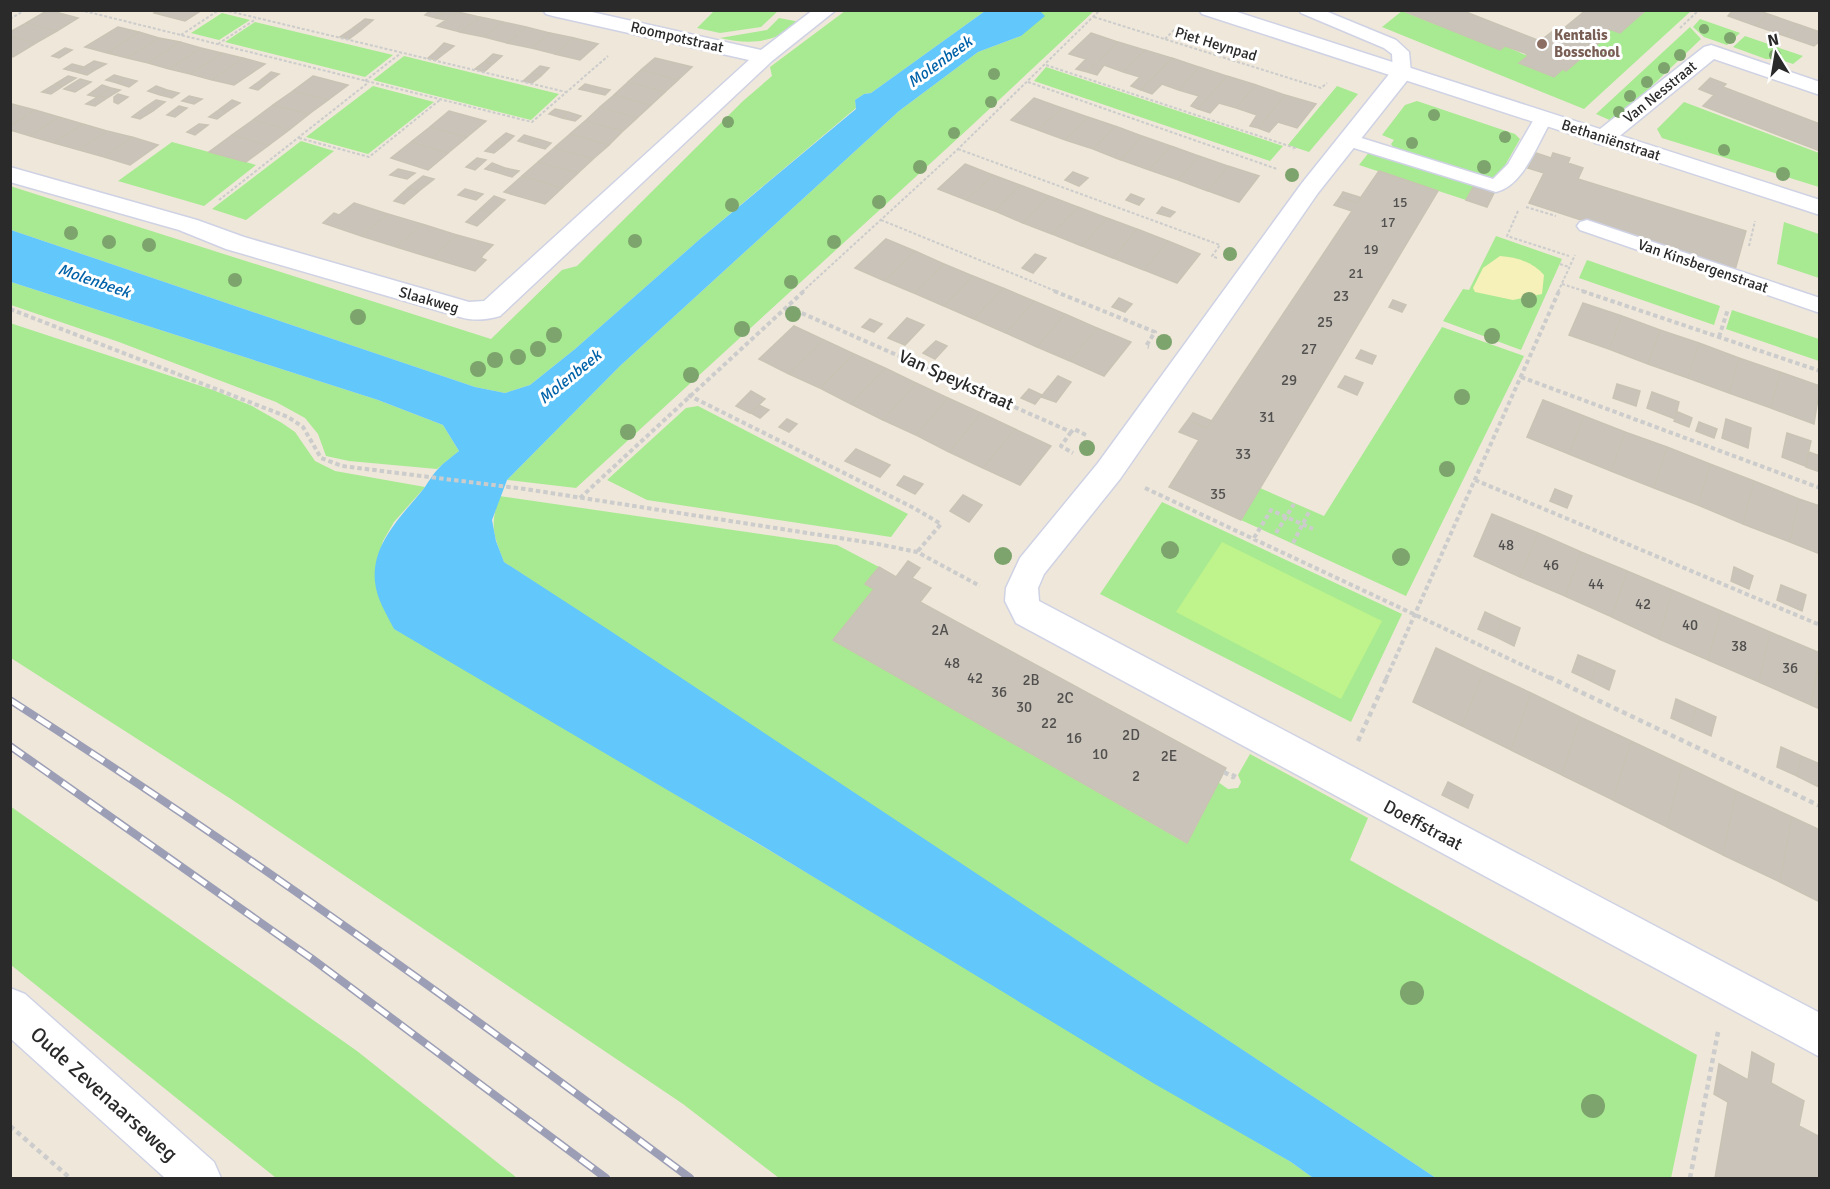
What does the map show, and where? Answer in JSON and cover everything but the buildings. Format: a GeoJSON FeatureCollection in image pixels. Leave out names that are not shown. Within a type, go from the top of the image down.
{"type":"FeatureCollection","features":[{"type":"Feature","properties":{"kind":"street","name":"Roompotstraat"},"geometry":{"type":"LineString","coordinates":[[553,10],[765,57]]}},
{"type":"Feature","properties":{"kind":"street","name":"Slaakweg"},"geometry":{"type":"LineString","coordinates":[[10,174],[188,225],[235,243],[469,311],[491,310],[765,57],[826,10]]}},
{"type":"Feature","properties":{"kind":"street","name":"Bethaniënstraat"},"geometry":{"type":"LineString","coordinates":[[1209,10],[1820,208]]}},
{"type":"Feature","properties":{"kind":"street","name":"Van Nesstraat"},"geometry":{"type":"LineString","coordinates":[[1604,138],[1711,51],[1820,89]]}},
{"type":"Feature","properties":{"kind":"street"},"geometry":{"type":"LineString","coordinates":[[1028,613],[1022,601],[1022,588],[1032,567],[1115,462],[1310,188],[1402,73]]}},
{"type":"Feature","properties":{"kind":"street","name":"Doeffstraat"},"geometry":{"type":"LineString","coordinates":[[1028,613],[1820,1036]]}},
{"type":"Feature","properties":{"kind":"street","name":"Oude Zevenaarseweg"},"geometry":{"type":"LineString","coordinates":[[10,1009],[198,1179]]}},
{"type":"Feature","properties":{"kind":"lane"},"geometry":{"type":"LineString","coordinates":[[1307,10],[1390,44],[1401,52],[1402,73]]}},
{"type":"Feature","properties":{"kind":"lane"},"geometry":{"type":"LineString","coordinates":[[1348,140],[1496,186],[1506,181],[1532,134],[1544,118]]}},
{"type":"Feature","properties":{"kind":"lane","name":"Van Kinsbergenstraat"},"geometry":{"type":"LineString","coordinates":[[1587,226],[1820,306]]}},
{"type":"Feature","properties":{"kind":"path"},"geometry":{"type":"LineString","coordinates":[[10,19],[25,10]]}},
{"type":"Feature","properties":{"kind":"path"},"geometry":{"type":"LineString","coordinates":[[80,10],[532,122],[639,28]]}},
{"type":"Feature","properties":{"kind":"path"},"geometry":{"type":"LineString","coordinates":[[97,15],[103,10]]}},
{"type":"Feature","properties":{"kind":"path"},"geometry":{"type":"LineString","coordinates":[[180,35],[221,10],[566,92]]}},
{"type":"Feature","properties":{"kind":"path"},"geometry":{"type":"LineString","coordinates":[[579,498],[688,395],[788,307],[958,149],[1100,10]]}},
{"type":"Feature","properties":{"kind":"path","name":"Piet Heynpad"},"geometry":{"type":"LineString","coordinates":[[1094,17],[1321,88],[1329,80]]}},
{"type":"Feature","properties":{"kind":"path"},"geometry":{"type":"LineString","coordinates":[[218,44],[256,18]]}},
{"type":"Feature","properties":{"kind":"path"},"geometry":{"type":"LineString","coordinates":[[1165,39],[1175,29]]}},
{"type":"Feature","properties":{"kind":"path"},"geometry":{"type":"LineString","coordinates":[[188,225],[402,53]]}},
{"type":"Feature","properties":{"kind":"path"},"geometry":{"type":"LineString","coordinates":[[1046,65],[1295,148],[1290,154]]}},
{"type":"Feature","properties":{"kind":"path"},"geometry":{"type":"LineString","coordinates":[[1028,82],[1278,169],[1272,176],[1310,188]]}},
{"type":"Feature","properties":{"kind":"path"},"geometry":{"type":"LineString","coordinates":[[298,138],[369,157],[441,99]]}},
{"type":"Feature","properties":{"kind":"path"},"geometry":{"type":"LineString","coordinates":[[958,149],[1220,245],[1212,256],[1251,272]]}},
{"type":"Feature","properties":{"kind":"path"},"geometry":{"type":"LineString","coordinates":[[1340,781],[1521,378],[1574,257],[1587,226],[1520,205],[1509,238],[1574,257]]}},
{"type":"Feature","properties":{"kind":"path"},"geometry":{"type":"LineString","coordinates":[[881,220],[1155,332],[1146,346],[1187,362]]}},
{"type":"Feature","properties":{"kind":"path"},"geometry":{"type":"LineString","coordinates":[[1560,264],[1569,267]]}},
{"type":"Feature","properties":{"kind":"path"},"geometry":{"type":"LineString","coordinates":[[1562,284],[1820,371]]}},
{"type":"Feature","properties":{"kind":"path","name":"Van Speykstraat"},"geometry":{"type":"LineString","coordinates":[[788,307],[1071,432],[1074,429],[1115,462],[1254,538]]}},
{"type":"Feature","properties":{"kind":"path"},"geometry":{"type":"LineString","coordinates":[[10,309],[288,417],[303,427],[321,458],[342,466],[525,489],[917,552],[1028,613]]}},
{"type":"Feature","properties":{"kind":"path"},"geometry":{"type":"LineString","coordinates":[[1521,378],[1820,488]]}},
{"type":"Feature","properties":{"kind":"path"},"geometry":{"type":"LineString","coordinates":[[688,395],[914,508],[941,524],[917,552]]}},
{"type":"Feature","properties":{"kind":"path"},"geometry":{"type":"LineString","coordinates":[[1475,480],[1820,625]]}},
{"type":"Feature","properties":{"kind":"path"},"geometry":{"type":"LineString","coordinates":[[1276,534],[1294,504]]}},
{"type":"Feature","properties":{"kind":"path"},"geometry":{"type":"LineString","coordinates":[[1313,529],[1271,510],[1254,538],[1820,806]]}},
{"type":"Feature","properties":{"kind":"path"},"geometry":{"type":"LineString","coordinates":[[1293,543],[1310,510]]}},
{"type":"Feature","properties":{"kind":"path"},"geometry":{"type":"LineString","coordinates":[[1224,772],[1233,777]]}},
{"type":"Feature","properties":{"kind":"path"},"geometry":{"type":"LineString","coordinates":[[1690,1179],[1727,987]]}},
{"type":"Feature","properties":{"kind":"path"},"geometry":{"type":"LineString","coordinates":[[10,1126],[70,1179]]}},
{"type":"Feature","properties":{"kind":"green space"},"geometry":{"type":"Polygon","coordinates":[[[715,10],[778,11],[761,27],[720,33],[697,28],[715,10]]]}},
{"type":"Feature","properties":{"kind":"green space"},"geometry":{"type":"Polygon","coordinates":[[[845,11],[985,11],[871,93],[864,94],[855,100],[856,108],[700,239],[575,349],[530,385],[505,393],[475,387],[11,230],[10,186],[491,339],[562,270],[577,266],[743,101],[772,76],[770,67],[845,11]]]}},
{"type":"Feature","properties":{"kind":"green space"},"geometry":{"type":"Polygon","coordinates":[[[1040,11],[1094,11],[576,488],[507,480],[620,366],[899,111],[978,52],[1021,36],[1040,11]]]}},
{"type":"Feature","properties":{"kind":"green space"},"geometry":{"type":"Polygon","coordinates":[[[1402,11],[1500,50],[1505,46],[1528,56],[1519,63],[1554,77],[1563,69],[1566,71],[1599,43],[1595,41],[1609,29],[1620,32],[1646,11],[1691,11],[1584,109],[1382,27],[1402,11]]]}},
{"type":"Feature","properties":{"kind":"green space"},"geometry":{"type":"Polygon","coordinates":[[[222,13],[250,20],[219,40],[191,33],[222,13]]]}},
{"type":"Feature","properties":{"kind":"green space"},"geometry":{"type":"Polygon","coordinates":[[[779,18],[800,22],[781,34],[762,41],[720,38],[767,30],[779,18]]]}},
{"type":"Feature","properties":{"kind":"green space"},"geometry":{"type":"Polygon","coordinates":[[[1700,19],[1740,33],[1727,45],[1704,37],[1693,27],[1700,19]]]}},
{"type":"Feature","properties":{"kind":"green space"},"geometry":{"type":"Polygon","coordinates":[[[255,22],[393,55],[365,77],[225,42],[255,22]]]}},
{"type":"Feature","properties":{"kind":"green space"},"geometry":{"type":"Polygon","coordinates":[[[1690,27],[1701,39],[1614,122],[1596,114],[1690,27]]]}},
{"type":"Feature","properties":{"kind":"green space"},"geometry":{"type":"Polygon","coordinates":[[[1745,36],[1803,56],[1793,64],[1778,59],[1766,59],[1733,47],[1745,36]]]}},
{"type":"Feature","properties":{"kind":"green space"},"geometry":{"type":"Polygon","coordinates":[[[404,56],[559,94],[531,120],[373,80],[404,56]]]}},
{"type":"Feature","properties":{"kind":"green space"},"geometry":{"type":"Polygon","coordinates":[[[1046,67],[1283,146],[1270,161],[1034,81],[1046,67]]]}},
{"type":"Feature","properties":{"kind":"green space"},"geometry":{"type":"Polygon","coordinates":[[[373,86],[434,102],[368,154],[306,137],[373,86]]]}},
{"type":"Feature","properties":{"kind":"green space"},"geometry":{"type":"Polygon","coordinates":[[[1337,86],[1358,94],[1309,152],[1288,145],[1337,86]]]}},
{"type":"Feature","properties":{"kind":"green space"},"geometry":{"type":"Polygon","coordinates":[[[1417,101],[1515,134],[1520,139],[1499,176],[1490,178],[1394,148],[1391,144],[1394,140],[1382,135],[1405,105],[1417,101]]]}},
{"type":"Feature","properties":{"kind":"green space"},"geometry":{"type":"Polygon","coordinates":[[[1684,102],[1819,153],[1819,187],[1662,138],[1657,129],[1684,102]]]}},
{"type":"Feature","properties":{"kind":"green space"},"geometry":{"type":"Polygon","coordinates":[[[301,141],[334,151],[246,220],[212,209],[301,141]]]}},
{"type":"Feature","properties":{"kind":"green space"},"geometry":{"type":"Polygon","coordinates":[[[172,142],[256,165],[204,206],[118,181],[172,142]]]}},
{"type":"Feature","properties":{"kind":"green space"},"geometry":{"type":"Polygon","coordinates":[[[1370,151],[1475,184],[1466,200],[1359,165],[1370,151]]]}},
{"type":"Feature","properties":{"kind":"green space"},"geometry":{"type":"Polygon","coordinates":[[[1784,222],[1819,234],[1819,278],[1777,264],[1784,222]]]}},
{"type":"Feature","properties":{"kind":"green space"},"geometry":{"type":"Polygon","coordinates":[[[1496,236],[1562,259],[1521,350],[1443,321],[1463,289],[1469,290],[1496,236]]]}},
{"type":"Feature","properties":{"kind":"green space"},"geometry":{"type":"Polygon","coordinates":[[[1587,260],[1720,306],[1714,325],[1579,278],[1587,260]]]}},
{"type":"Feature","properties":{"kind":"green space"},"geometry":{"type":"Polygon","coordinates":[[[11,282],[378,400],[443,425],[459,451],[437,469],[349,461],[326,456],[318,434],[305,418],[276,402],[119,342],[11,305],[11,282]]]}},
{"type":"Feature","properties":{"kind":"green space"},"geometry":{"type":"Polygon","coordinates":[[[1732,310],[1819,339],[1819,361],[1726,329],[1732,310]]]}},
{"type":"Feature","properties":{"kind":"green space"},"geometry":{"type":"Polygon","coordinates":[[[10,323],[213,390],[252,406],[295,432],[315,461],[335,471],[425,487],[394,522],[383,541],[378,560],[375,580],[394,629],[434,650],[1291,1162],[1313,1178],[779,1178],[683,1104],[231,799],[11,658],[10,323]]]}},
{"type":"Feature","properties":{"kind":"green space"},"geometry":{"type":"Polygon","coordinates":[[[1442,327],[1524,356],[1406,596],[1241,520],[1260,488],[1324,516],[1442,327]]]}},
{"type":"Feature","properties":{"kind":"green space"},"geometry":{"type":"Polygon","coordinates":[[[698,406],[908,514],[891,537],[647,500],[607,480],[686,408],[698,406]]]}},
{"type":"Feature","properties":{"kind":"green space"},"geometry":{"type":"Polygon","coordinates":[[[499,496],[837,545],[879,567],[865,584],[874,589],[833,640],[1186,843],[1218,782],[1228,789],[1238,788],[1241,782],[1238,775],[1250,754],[1368,818],[1350,860],[1697,1055],[1671,1178],[1436,1178],[504,562],[494,530],[494,515],[499,496]]]}},
{"type":"Feature","properties":{"kind":"green space"},"geometry":{"type":"Polygon","coordinates":[[[1162,502],[1402,614],[1351,722],[1100,594],[1162,502]]]}},
{"type":"Feature","properties":{"kind":"green space"},"geometry":{"type":"Polygon","coordinates":[[[1222,542],[1382,621],[1341,699],[1176,612],[1222,542]]]}},
{"type":"Feature","properties":{"kind":"green space"},"geometry":{"type":"Polygon","coordinates":[[[10,806],[357,1051],[517,1178],[276,1178],[11,965],[10,806]]]}},
{"type":"Feature","properties":{"kind":"sand"},"geometry":{"type":"Polygon","coordinates":[[[1500,256],[1524,261],[1540,270],[1544,275],[1542,294],[1513,300],[1475,292],[1473,288],[1483,268],[1500,256]]]}},
{"type":"Feature","properties":{"kind":"water","name":"Molenbeek"},"geometry":{"type":"Polygon","coordinates":[[[985,11],[1040,11],[1045,16],[1021,36],[978,52],[899,111],[620,366],[507,480],[492,520],[496,541],[504,562],[1436,1178],[1313,1178],[1291,1162],[1153,1083],[754,841],[394,629],[376,589],[375,568],[378,555],[383,542],[398,519],[436,471],[459,451],[443,425],[378,400],[11,282],[11,230],[475,387],[505,393],[530,385],[575,349],[700,239],[856,109],[855,100],[864,94],[871,93],[985,11]]]}},
{"type":"Feature","properties":{"kind":"railway"},"geometry":{"type":"LineString","coordinates":[[10,700],[269,873],[523,1054],[690,1178]]}},
{"type":"Feature","properties":{"kind":"railway"},"geometry":{"type":"LineString","coordinates":[[10,746],[311,958],[606,1178]]}},
{"type":"Feature","properties":{"kind":"place","name":"Kentalis Bosschool"},"geometry":{"type":"Point","coordinates":[1542,44]}}]}
